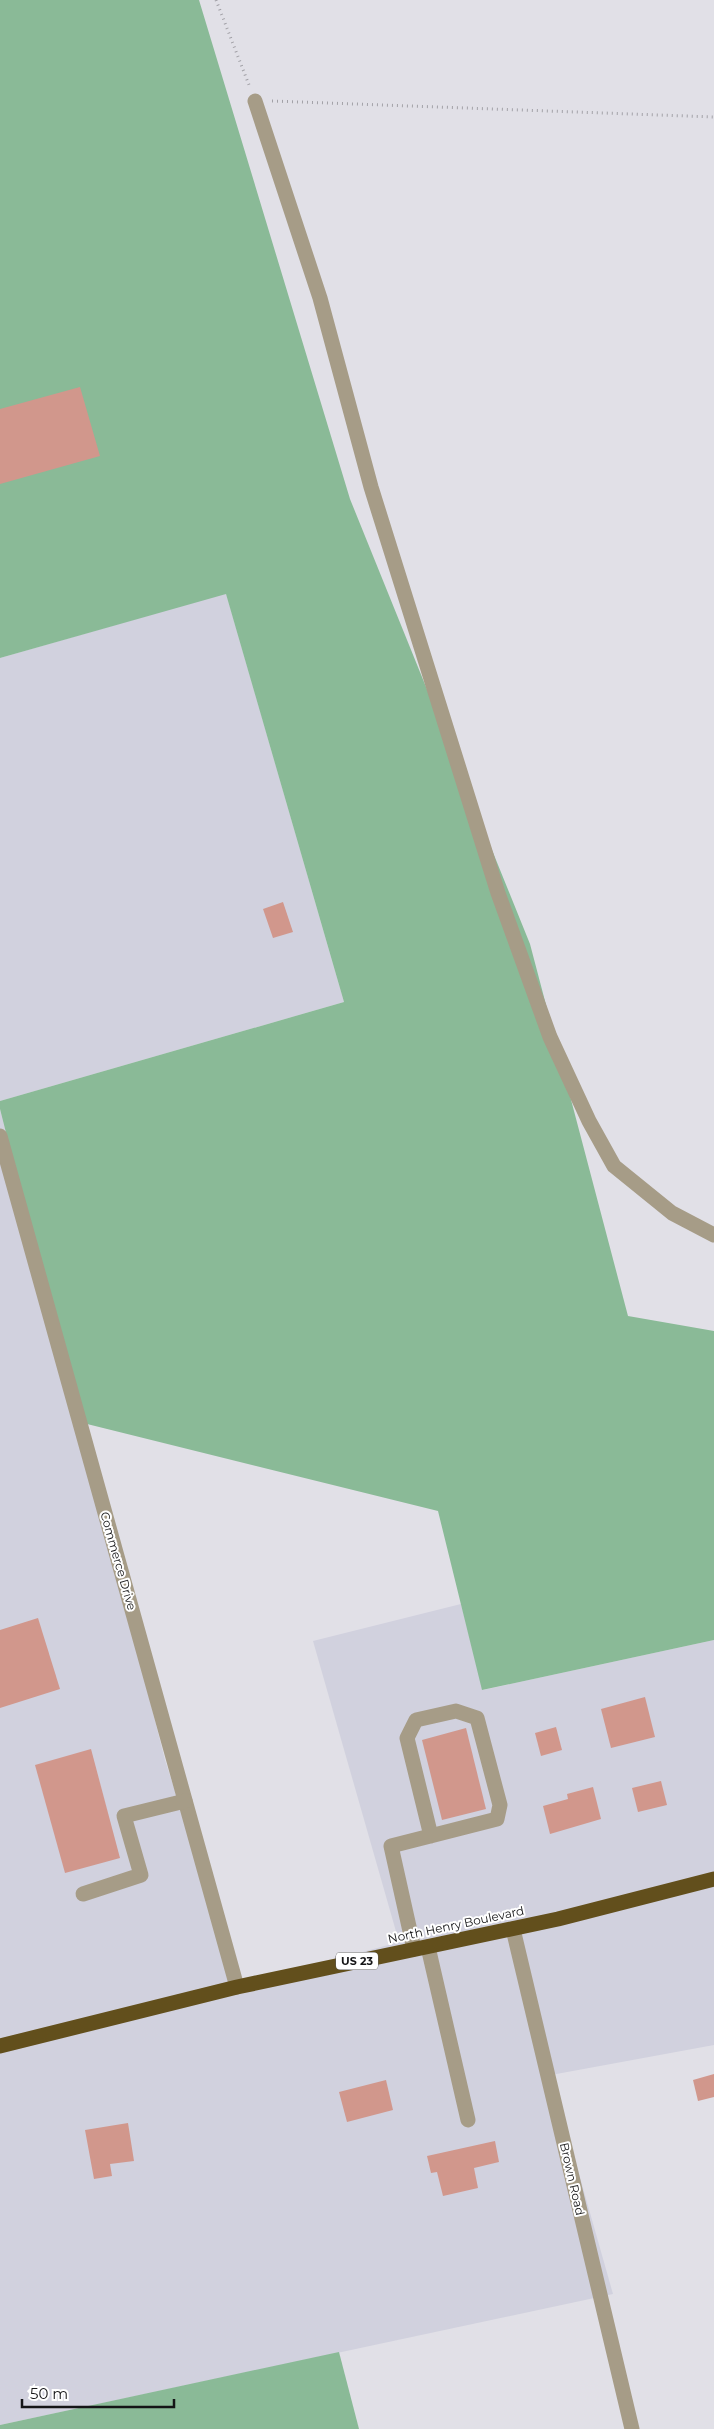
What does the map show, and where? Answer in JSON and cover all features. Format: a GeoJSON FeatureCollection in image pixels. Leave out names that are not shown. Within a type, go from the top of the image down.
{"type":"FeatureCollection","features":[{"type":"Feature","properties":{"kind":"highway","name":"North Henry Boulevard"},"geometry":{"type":"LineString","coordinates":[[0,2046],[237,1987],[513,1929],[714,1879]]}},
{"type":"Feature","properties":{"kind":"street"},"geometry":{"type":"LineString","coordinates":[[255,101],[320,298],[372,487],[498,893],[550,1037],[589,1121],[614,1166],[672,1213],[714,1234]]}},
{"type":"Feature","properties":{"kind":"street","name":"Commerce Drive"},"geometry":{"type":"LineString","coordinates":[[0,1136],[237,1987]]}},
{"type":"Feature","properties":{"kind":"street"},"geometry":{"type":"LineString","coordinates":[[431,1836],[407,1738],[416,1720],[456,1711],[477,1718],[500,1805],[497,1819],[431,1836],[391,1846],[468,2120]]}},
{"type":"Feature","properties":{"kind":"street"},"geometry":{"type":"LineString","coordinates":[[82,1894],[141,1875],[124,1816],[184,1801]]}},
{"type":"Feature","properties":{"kind":"street","name":"Brown Road"},"geometry":{"type":"LineString","coordinates":[[513,1929],[632,2429]]}},
{"type":"Feature","properties":{"kind":"path"},"geometry":{"type":"LineString","coordinates":[[216,0],[255,101],[714,117]]}},
{"type":"Feature","properties":{"kind":"shaded area"},"geometry":{"type":"Polygon","coordinates":[[[226,593],[344,1002],[0,1101],[0,658],[226,593]]]}},
{"type":"Feature","properties":{"kind":"shaded area"},"geometry":{"type":"Polygon","coordinates":[[[0,1109],[165,1760],[238,1986],[399,1942],[313,1641],[461,1604],[483,1690],[714,1640],[714,2045],[551,2075],[613,2294],[0,2425],[0,1109]]]}},
{"type":"Feature","properties":{"kind":"green space"},"geometry":{"type":"Polygon","coordinates":[[[0,0],[199,0],[350,499],[530,944],[628,1316],[714,1331],[714,1640],[482,1690],[438,1511],[79,1422],[0,1109],[0,1101],[344,1002],[226,594],[0,658],[0,0]]]}},
{"type":"Feature","properties":{"kind":"green space"},"geometry":{"type":"Polygon","coordinates":[[[339,2352],[359,2429],[0,2429],[0,2425],[339,2352]]]}},
{"type":"Feature","properties":{"kind":"building"},"geometry":{"type":"Polygon","coordinates":[[[80,387],[100,456],[0,484],[0,409],[80,387]]]}},
{"type":"Feature","properties":{"kind":"building"},"geometry":{"type":"Polygon","coordinates":[[[283,902],[293,932],[273,938],[263,909],[283,902]]]}},
{"type":"Feature","properties":{"kind":"building"},"geometry":{"type":"Polygon","coordinates":[[[38,1618],[60,1689],[0,1708],[0,1630],[38,1618]]]}},
{"type":"Feature","properties":{"kind":"building"},"geometry":{"type":"Polygon","coordinates":[[[645,1697],[655,1737],[611,1748],[601,1709],[645,1697]]]}},
{"type":"Feature","properties":{"kind":"building"},"geometry":{"type":"Polygon","coordinates":[[[556,1727],[562,1750],[541,1756],[535,1733],[556,1727]]]}},
{"type":"Feature","properties":{"kind":"building"},"geometry":{"type":"Polygon","coordinates":[[[466,1728],[486,1809],[442,1820],[422,1740],[466,1728]]]}},
{"type":"Feature","properties":{"kind":"building"},"geometry":{"type":"Polygon","coordinates":[[[91,1749],[120,1858],[65,1873],[35,1765],[91,1749]]]}},
{"type":"Feature","properties":{"kind":"building"},"geometry":{"type":"Polygon","coordinates":[[[661,1781],[667,1805],[638,1812],[632,1788],[661,1781]]]}},
{"type":"Feature","properties":{"kind":"building"},"geometry":{"type":"Polygon","coordinates":[[[593,1787],[601,1819],[550,1834],[543,1806],[568,1799],[567,1794],[593,1787]]]}},
{"type":"Feature","properties":{"kind":"building"},"geometry":{"type":"Polygon","coordinates":[[[714,2074],[714,2097],[698,2101],[693,2080],[714,2074]]]}},
{"type":"Feature","properties":{"kind":"building"},"geometry":{"type":"Polygon","coordinates":[[[386,2080],[393,2110],[347,2122],[339,2092],[386,2080]]]}},
{"type":"Feature","properties":{"kind":"building"},"geometry":{"type":"Polygon","coordinates":[[[128,2123],[134,2161],[110,2164],[112,2176],[94,2179],[85,2130],[128,2123]]]}},
{"type":"Feature","properties":{"kind":"building"},"geometry":{"type":"Polygon","coordinates":[[[495,2141],[499,2162],[474,2168],[478,2188],[443,2196],[437,2172],[431,2173],[427,2156],[495,2141]]]}}]}
